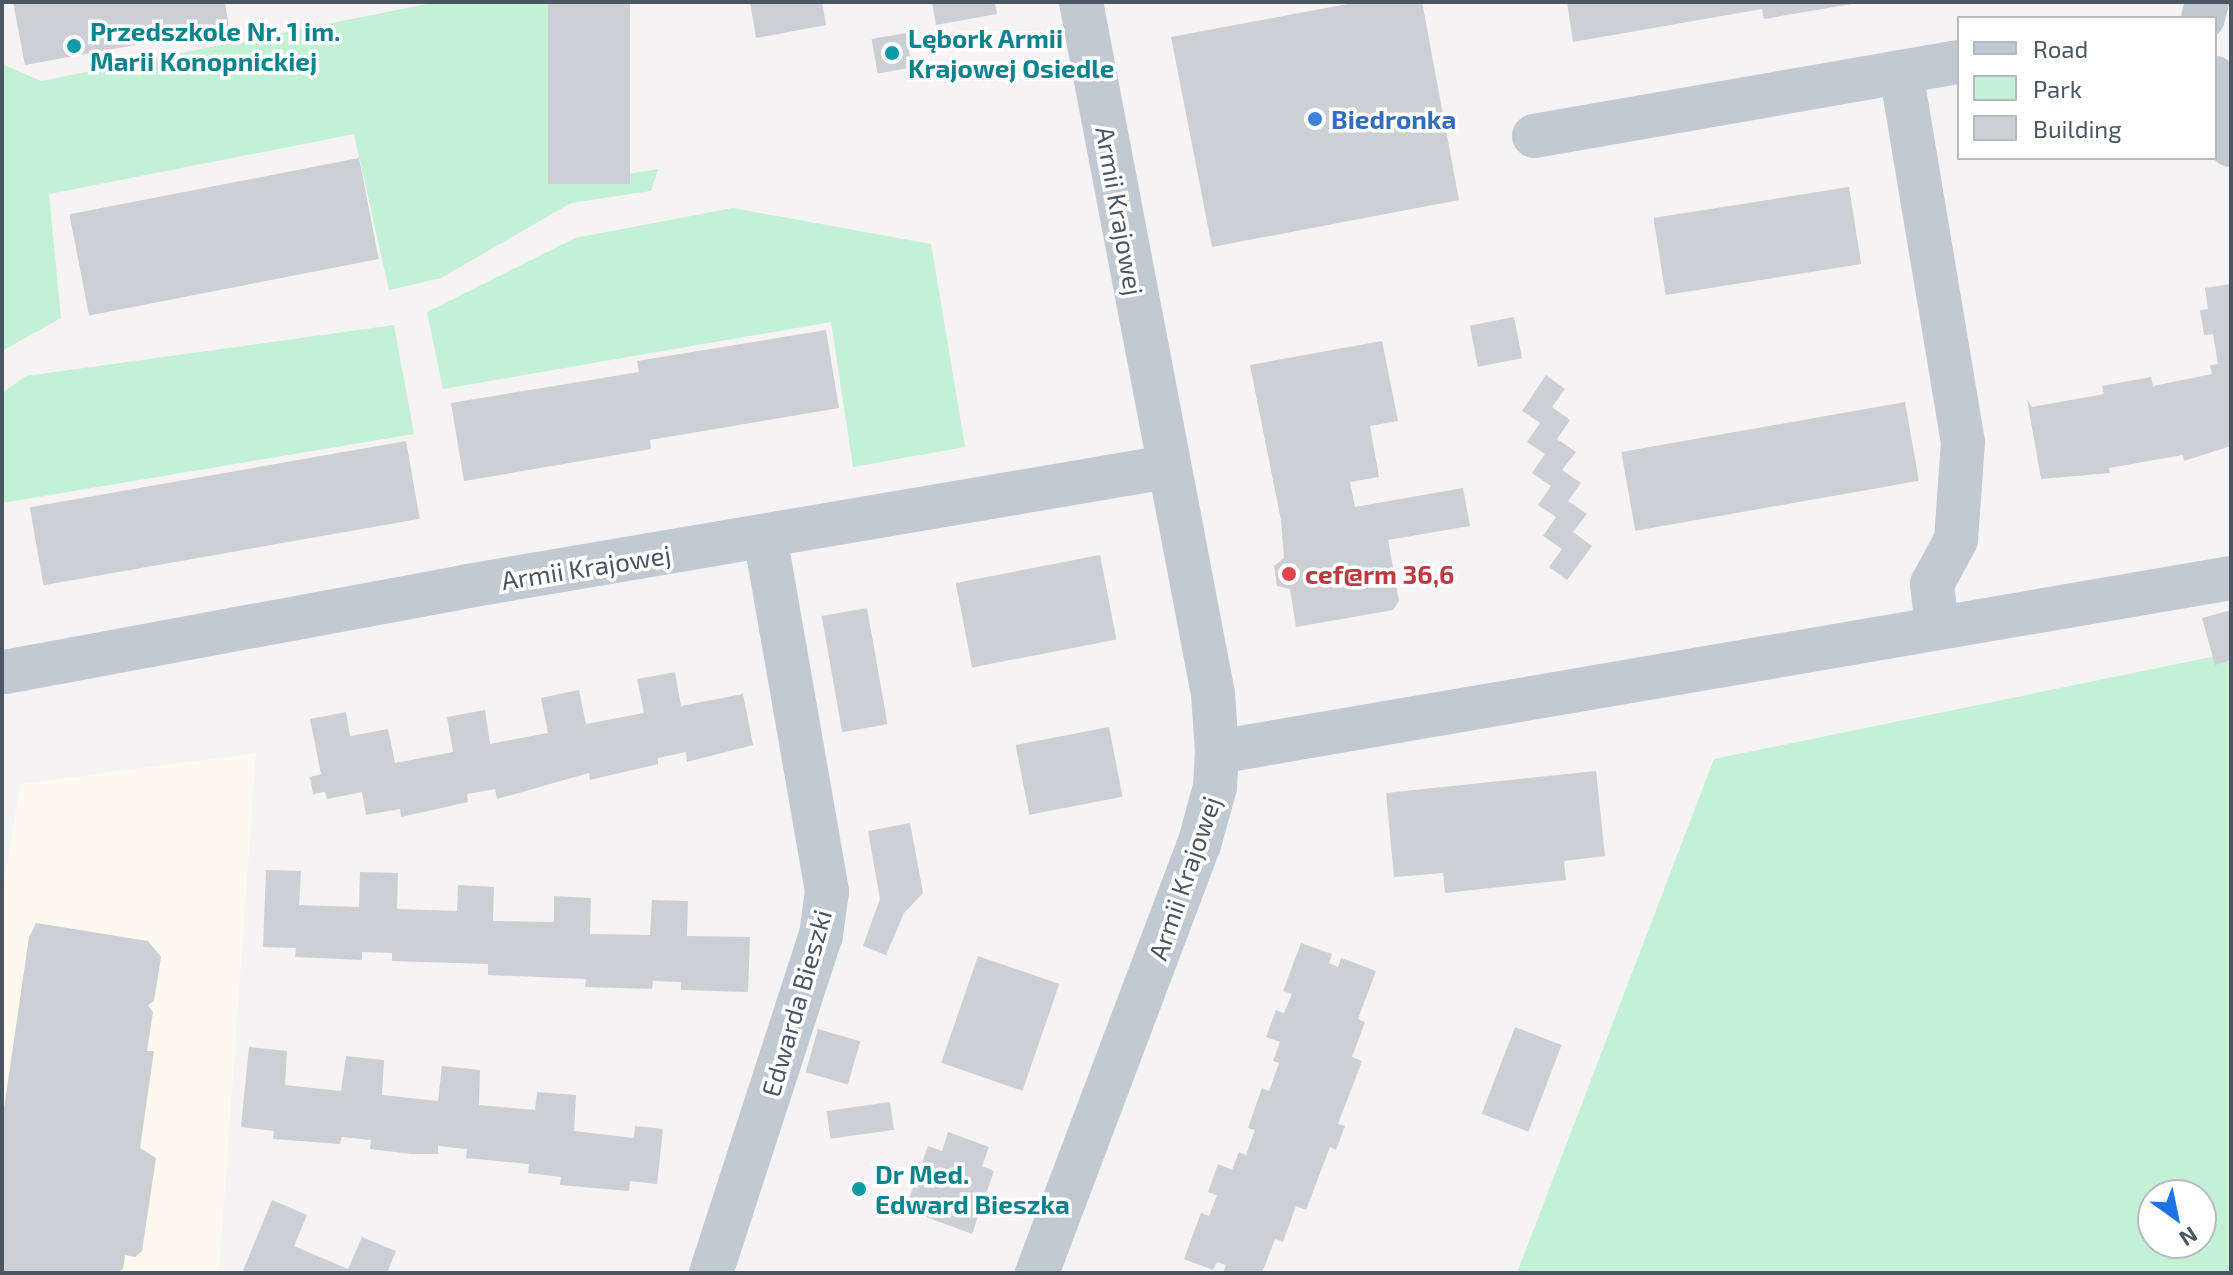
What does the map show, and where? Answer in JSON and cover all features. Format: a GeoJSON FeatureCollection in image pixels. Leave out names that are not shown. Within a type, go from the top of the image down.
{"type":"FeatureCollection","features":[{"type":"Feature","properties":{"kind":"street","name":"Armii Krajowej"},"geometry":{"type":"LineString","coordinates":[[1037,1273],[1199,845],[1215,787],[1217,752],[1213,694],[1167,467],[1081,2]]}},
{"type":"Feature","properties":{"kind":"street"},"geometry":{"type":"LineString","coordinates":[[1534,136],[1957,62]]}},
{"type":"Feature","properties":{"kind":"street"},"geometry":{"type":"LineString","coordinates":[[1901,72],[1963,442],[1956,540],[1932,584],[1937,627]]}},
{"type":"Feature","properties":{"kind":"street"},"geometry":{"type":"LineString","coordinates":[[2217,86],[2231,145]]}},
{"type":"Feature","properties":{"kind":"street","name":"Armii Krajowej"},"geometry":{"type":"LineString","coordinates":[[5,672],[1167,467]]}},
{"type":"Feature","properties":{"kind":"street","name":"Edwarda Bieszki"},"geometry":{"type":"LineString","coordinates":[[711,1273],[817,950],[827,891],[765,537]]}},
{"type":"Feature","properties":{"kind":"street"},"geometry":{"type":"LineString","coordinates":[[1217,752],[2231,578]]}},
{"type":"Feature","properties":{"kind":"shaded area"},"geometry":{"type":"Polygon","coordinates":[[[256,753],[219,1273],[2,1273],[2,897],[20,784],[256,753]]]}},
{"type":"Feature","properties":{"kind":"green space"},"geometry":{"type":"Polygon","coordinates":[[[437,2],[548,2],[578,182],[658,169],[651,191],[571,203],[441,278],[389,290],[354,134],[49,194],[61,318],[2,351],[2,64],[41,81],[437,2]]]}},
{"type":"Feature","properties":{"kind":"green space"},"geometry":{"type":"Polygon","coordinates":[[[733,208],[931,244],[965,447],[853,467],[831,322],[443,389],[427,312],[575,238],[733,208]]]}},
{"type":"Feature","properties":{"kind":"green space"},"geometry":{"type":"Polygon","coordinates":[[[394,325],[414,434],[2,503],[2,393],[26,376],[394,325]]]}},
{"type":"Feature","properties":{"kind":"green space"},"geometry":{"type":"Polygon","coordinates":[[[2231,653],[2231,1273],[1517,1273],[1714,759],[2231,653]]]}},
{"type":"Feature","properties":{"kind":"building","name":"Przedszkole Nr. 1 im. Marii Konopnickiej"},"geometry":{"type":"Polygon","coordinates":[[[13,2],[225,2],[229,28],[25,65],[13,2]]]}},
{"type":"Feature","properties":{"kind":"building"},"geometry":{"type":"Polygon","coordinates":[[[548,2],[630,2],[630,184],[548,184],[548,2]]]}},
{"type":"Feature","properties":{"kind":"building"},"geometry":{"type":"Polygon","coordinates":[[[750,2],[822,2],[826,25],[756,38],[750,2]]]}},
{"type":"Feature","properties":{"kind":"building"},"geometry":{"type":"Polygon","coordinates":[[[932,2],[995,2],[997,14],[936,25],[932,2]]]}},
{"type":"Feature","properties":{"kind":"building","name":"Biedronka"},"geometry":{"type":"Polygon","coordinates":[[[1358,2],[1422,2],[1459,200],[1212,247],[1171,37],[1358,2]]]}},
{"type":"Feature","properties":{"kind":"building"},"geometry":{"type":"Polygon","coordinates":[[[1567,2],[1852,4],[1764,19],[1762,9],[1573,42],[1567,2]]]}},
{"type":"Feature","properties":{"kind":"building","name":"Lębork Armii Krajowej Osiedle"},"geometry":{"type":"Polygon","coordinates":[[[906,33],[912,67],[878,74],[872,39],[906,33]]]}},
{"type":"Feature","properties":{"kind":"building"},"geometry":{"type":"Polygon","coordinates":[[[359,158],[379,259],[89,315],[69,214],[359,158]]]}},
{"type":"Feature","properties":{"kind":"building"},"geometry":{"type":"Polygon","coordinates":[[[1849,187],[1861,264],[1666,295],[1653,218],[1849,187]]]}},
{"type":"Feature","properties":{"kind":"building"},"geometry":{"type":"Polygon","coordinates":[[[2231,284],[2231,446],[2184,461],[2183,455],[2109,468],[2110,473],[2041,479],[2027,399],[2032,407],[2104,394],[2102,386],[2151,377],[2153,386],[2212,374],[2210,365],[2218,364],[2213,334],[2204,335],[2200,310],[2208,309],[2205,288],[2231,284]]]}},
{"type":"Feature","properties":{"kind":"building"},"geometry":{"type":"Polygon","coordinates":[[[1514,317],[1522,358],[1478,367],[1470,326],[1514,317]]]}},
{"type":"Feature","properties":{"kind":"building"},"geometry":{"type":"Polygon","coordinates":[[[826,330],[839,408],[650,440],[651,449],[464,481],[451,403],[639,372],[637,361],[826,330]]]}},
{"type":"Feature","properties":{"kind":"building"},"geometry":{"type":"Polygon","coordinates":[[[1382,341],[1398,421],[1370,426],[1379,477],[1350,482],[1355,507],[1463,488],[1470,526],[1388,540],[1399,601],[1393,610],[1296,627],[1290,589],[1277,586],[1274,566],[1284,558],[1281,520],[1250,365],[1382,341]]]}},
{"type":"Feature","properties":{"kind":"building"},"geometry":{"type":"Polygon","coordinates":[[[1546,375],[1565,389],[1552,407],[1570,420],[1557,439],[1576,452],[1562,470],[1581,483],[1568,501],[1587,514],[1573,532],[1592,546],[1567,580],[1549,567],[1562,549],[1543,536],[1556,517],[1538,505],[1551,486],[1532,473],[1545,454],[1527,442],[1540,423],[1522,411],[1546,375]]]}},
{"type":"Feature","properties":{"kind":"building"},"geometry":{"type":"Polygon","coordinates":[[[1905,402],[1919,481],[1635,531],[1621,452],[1905,402]]]}},
{"type":"Feature","properties":{"kind":"building"},"geometry":{"type":"Polygon","coordinates":[[[406,441],[420,519],[44,585],[30,507],[406,441]]]}},
{"type":"Feature","properties":{"kind":"building"},"geometry":{"type":"Polygon","coordinates":[[[1100,555],[1116,639],[972,667],[956,583],[1100,555]]]}},
{"type":"Feature","properties":{"kind":"building"},"geometry":{"type":"Polygon","coordinates":[[[867,608],[887,724],[842,732],[822,616],[867,608]]]}},
{"type":"Feature","properties":{"kind":"building"},"geometry":{"type":"Polygon","coordinates":[[[2231,610],[2231,660],[2215,665],[2202,618],[2231,610]]]}},
{"type":"Feature","properties":{"kind":"building"},"geometry":{"type":"Polygon","coordinates":[[[675,672],[681,706],[743,694],[753,745],[687,762],[686,752],[658,758],[658,764],[590,780],[589,773],[497,799],[495,789],[467,794],[468,802],[401,817],[400,809],[366,815],[362,792],[327,799],[325,792],[313,794],[310,777],[321,774],[310,719],[346,712],[350,736],[388,729],[395,763],[453,752],[447,717],[485,710],[490,744],[548,733],[541,698],[579,690],[586,724],[644,713],[637,679],[675,672]]]}},
{"type":"Feature","properties":{"kind":"building"},"geometry":{"type":"Polygon","coordinates":[[[1109,727],[1123,797],[1029,815],[1016,745],[1109,727]]]}},
{"type":"Feature","properties":{"kind":"building"},"geometry":{"type":"Polygon","coordinates":[[[1596,771],[1605,856],[1564,861],[1566,880],[1445,893],[1443,873],[1394,877],[1386,793],[1596,771]]]}},
{"type":"Feature","properties":{"kind":"building"},"geometry":{"type":"Polygon","coordinates":[[[910,823],[923,893],[904,913],[886,955],[863,946],[880,899],[868,831],[910,823]]]}},
{"type":"Feature","properties":{"kind":"building"},"geometry":{"type":"Polygon","coordinates":[[[266,870],[301,871],[299,905],[359,907],[360,872],[398,873],[397,909],[457,911],[458,885],[494,887],[493,921],[554,922],[554,896],[591,898],[590,934],[650,935],[652,900],[688,901],[687,936],[750,937],[748,992],[681,990],[681,982],[653,981],[652,989],[585,987],[586,979],[488,975],[488,964],[392,961],[392,953],[362,952],[362,960],[295,957],[296,948],[263,947],[266,870]]]}},
{"type":"Feature","properties":{"kind":"building"},"geometry":{"type":"Polygon","coordinates":[[[36,923],[148,941],[161,957],[154,1001],[148,1005],[153,1012],[147,1051],[154,1051],[140,1148],[156,1158],[142,1251],[135,1257],[125,1255],[123,1269],[117,1272],[2,1273],[2,1122],[29,937],[36,923]]]}},
{"type":"Feature","properties":{"kind":"building"},"geometry":{"type":"Polygon","coordinates":[[[1301,943],[1332,954],[1329,963],[1338,967],[1341,958],[1376,971],[1358,1019],[1365,1022],[1352,1057],[1362,1061],[1338,1124],[1345,1126],[1336,1150],[1330,1147],[1306,1210],[1296,1206],[1283,1242],[1275,1239],[1262,1273],[1223,1273],[1226,1265],[1217,1262],[1213,1270],[1184,1259],[1201,1213],[1209,1216],[1217,1195],[1208,1192],[1218,1164],[1232,1170],[1239,1152],[1246,1155],[1255,1130],[1248,1128],[1262,1088],[1269,1091],[1279,1063],[1273,1061],[1280,1042],[1266,1037],[1276,1010],[1284,1013],[1292,994],[1283,991],[1301,943]]]}},
{"type":"Feature","properties":{"kind":"building"},"geometry":{"type":"Polygon","coordinates":[[[978,956],[1059,984],[1023,1091],[941,1063],[978,956]]]}},
{"type":"Feature","properties":{"kind":"building"},"geometry":{"type":"Polygon","coordinates":[[[1515,1027],[1562,1045],[1528,1132],[1482,1114],[1515,1027]]]}},
{"type":"Feature","properties":{"kind":"building"},"geometry":{"type":"Polygon","coordinates":[[[818,1029],[860,1041],[848,1084],[806,1072],[818,1029]]]}},
{"type":"Feature","properties":{"kind":"building"},"geometry":{"type":"Polygon","coordinates":[[[249,1047],[287,1051],[285,1085],[341,1091],[346,1056],[384,1060],[382,1095],[438,1101],[442,1066],[480,1070],[479,1105],[535,1110],[537,1092],[576,1095],[574,1131],[634,1138],[635,1126],[663,1129],[657,1184],[630,1181],[629,1191],[560,1185],[561,1177],[528,1173],[529,1164],[466,1158],[467,1149],[438,1146],[438,1154],[412,1154],[370,1149],[371,1140],[342,1137],[340,1144],[273,1139],[274,1131],[241,1127],[249,1047]]]}},
{"type":"Feature","properties":{"kind":"building"},"geometry":{"type":"Polygon","coordinates":[[[890,1102],[894,1130],[831,1139],[827,1111],[890,1102]]]}},
{"type":"Feature","properties":{"kind":"building"},"geometry":{"type":"Polygon","coordinates":[[[948,1132],[989,1147],[982,1166],[994,1171],[972,1234],[905,1209],[928,1146],[942,1151],[948,1132]]]}},
{"type":"Feature","properties":{"kind":"building"},"geometry":{"type":"Polygon","coordinates":[[[272,1200],[307,1215],[294,1246],[348,1269],[362,1237],[396,1251],[387,1273],[242,1273],[272,1200]]]}},
{"type":"Feature","properties":{"kind":"place","name":"Przedszkole Nr. 1 im. Marii Konopnickiej"},"geometry":{"type":"Point","coordinates":[74,46]}},
{"type":"Feature","properties":{"kind":"place","name":"Lębork Armii Krajowej Osiedle"},"geometry":{"type":"Point","coordinates":[892,53]}},
{"type":"Feature","properties":{"kind":"place","name":"Biedronka"},"geometry":{"type":"Point","coordinates":[1315,119]}},
{"type":"Feature","properties":{"kind":"place","name":"cef@rm 36,6"},"geometry":{"type":"Point","coordinates":[1289,574]}},
{"type":"Feature","properties":{"kind":"place","name":"Dr Med. Edward Bieszka"},"geometry":{"type":"Point","coordinates":[859,1189]}}]}
